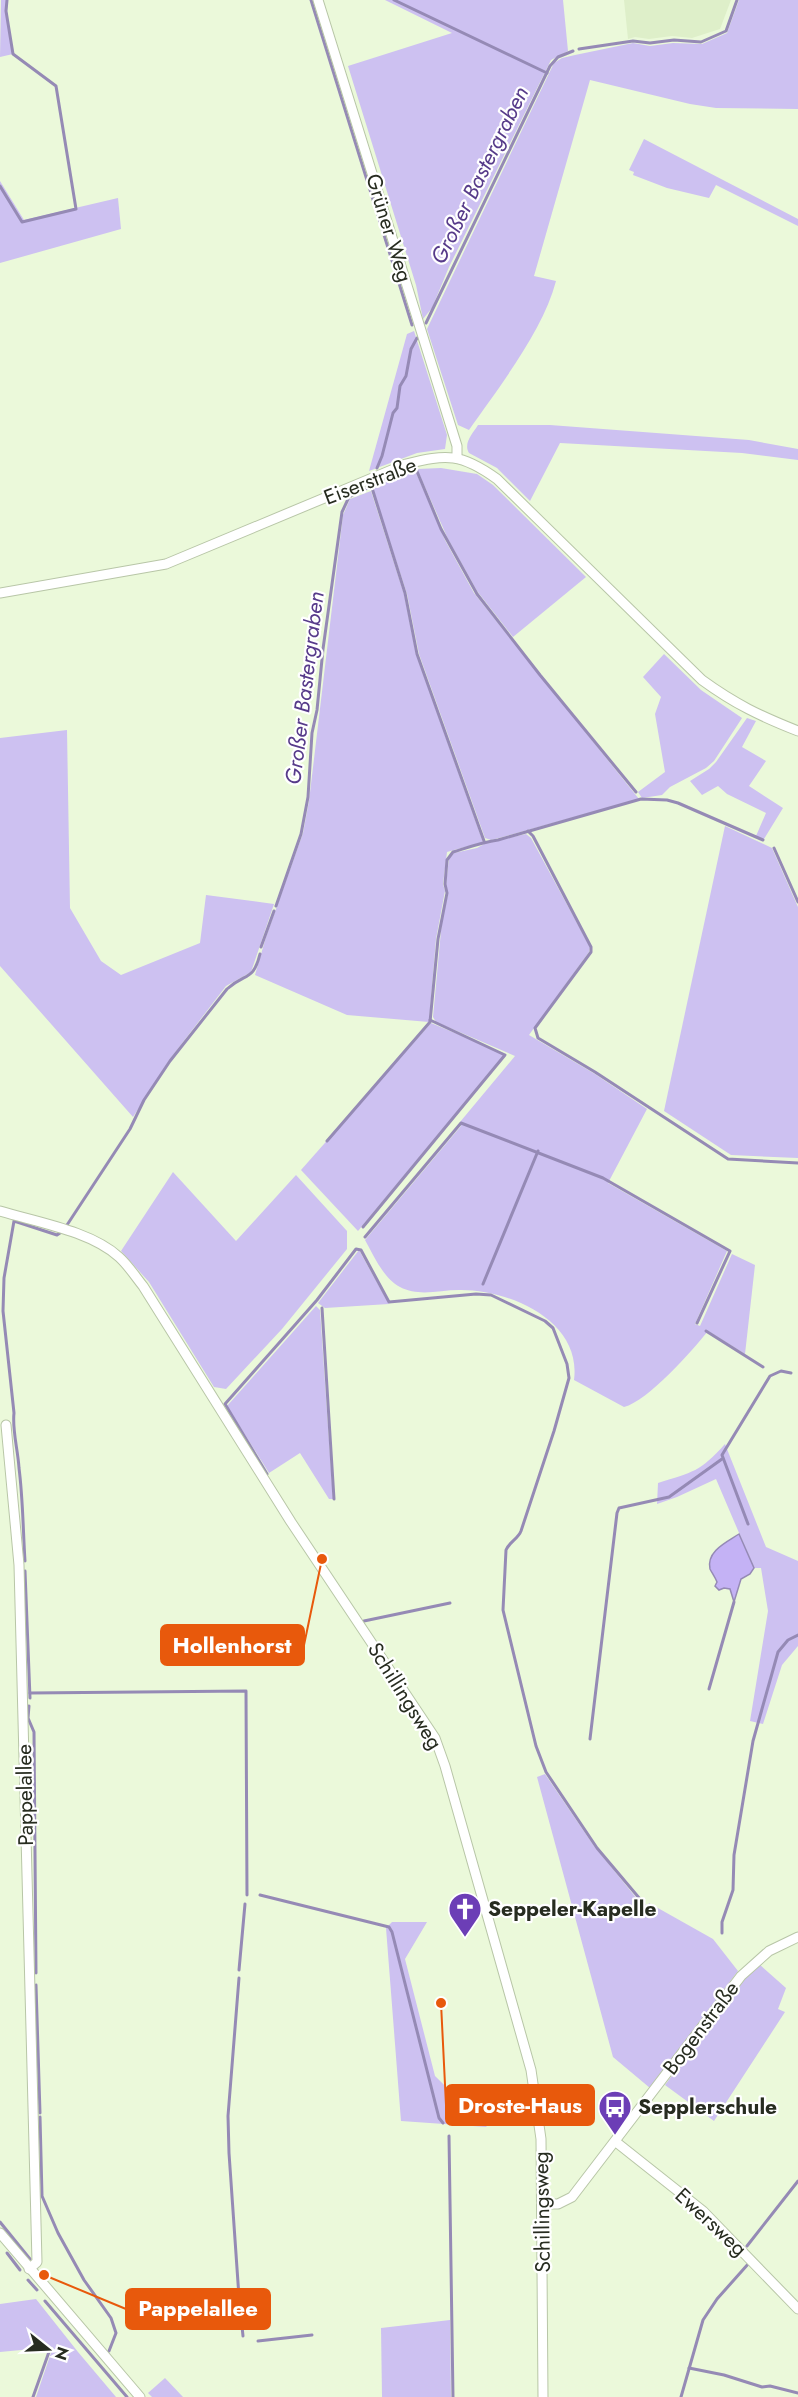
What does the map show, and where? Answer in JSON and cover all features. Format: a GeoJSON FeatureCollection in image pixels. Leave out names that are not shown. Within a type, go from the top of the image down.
{"type":"FeatureCollection","features":[{"type":"Feature","properties":{"kind":"street","name":"Grüner Weg"},"geometry":{"type":"LineString","coordinates":[[318,0],[453,435],[457,458]]}},
{"type":"Feature","properties":{"kind":"street","name":"Eiserstraße"},"geometry":{"type":"LineString","coordinates":[[0,592],[166,564],[406,464],[433,458],[457,458],[477,465],[497,479],[702,680],[729,700],[752,713],[798,731]]}},
{"type":"Feature","properties":{"kind":"street","name":"Schillingsweg"},"geometry":{"type":"LineString","coordinates":[[0,1211],[87,1238],[105,1246],[127,1265],[149,1296],[291,1522],[435,1738],[445,1766],[531,2070],[541,2139],[543,2397]]}},
{"type":"Feature","properties":{"kind":"street","name":"Pappelallee"},"geometry":{"type":"LineString","coordinates":[[6,1425],[20,1578],[37,2262],[29,2269]]}},
{"type":"Feature","properties":{"kind":"street","name":"Bogenstraße"},"geometry":{"type":"LineString","coordinates":[[542,2204],[558,2204],[572,2197],[741,1976],[769,1951],[798,1937]]}},
{"type":"Feature","properties":{"kind":"street","name":"Ewersweg"},"geometry":{"type":"LineString","coordinates":[[616,2142],[703,2211],[798,2309]]}},
{"type":"Feature","properties":{"kind":"street"},"geometry":{"type":"LineString","coordinates":[[0,2233],[140,2397]]}},
{"type":"Feature","properties":{"kind":"shaded area"},"geometry":{"type":"Polygon","coordinates":[[[1,0],[7,0],[6,12],[13,54],[0,57],[1,0]]]}},
{"type":"Feature","properties":{"kind":"shaded area"},"geometry":{"type":"Polygon","coordinates":[[[385,0],[563,0],[568,51],[551,60],[449,267],[432,308],[423,319],[416,285],[348,66],[452,33],[385,0]]]}},
{"type":"Feature","properties":{"kind":"shaded area"},"geometry":{"type":"Polygon","coordinates":[[[624,0],[731,0],[720,29],[692,38],[672,36],[628,39],[624,0]]]}},
{"type":"Feature","properties":{"kind":"shaded area"},"geometry":{"type":"Polygon","coordinates":[[[739,0],[798,0],[798,109],[716,108],[590,80],[534,276],[556,281],[550,300],[531,339],[469,430],[458,425],[427,329],[554,63],[562,58],[633,43],[650,46],[673,43],[702,44],[727,33],[739,0]]]}},
{"type":"Feature","properties":{"kind":"shaded area"},"geometry":{"type":"Polygon","coordinates":[[[644,139],[798,219],[798,226],[716,185],[709,198],[667,188],[633,175],[634,172],[629,170],[644,139]]]}},
{"type":"Feature","properties":{"kind":"shaded area"},"geometry":{"type":"Polygon","coordinates":[[[0,181],[24,220],[118,198],[121,229],[0,263],[0,181]]]}},
{"type":"Feature","properties":{"kind":"shaded area"},"geometry":{"type":"Polygon","coordinates":[[[414,331],[447,435],[445,449],[417,453],[369,471],[407,334],[414,331]]]}},
{"type":"Feature","properties":{"kind":"shaded area"},"geometry":{"type":"Polygon","coordinates":[[[478,425],[550,425],[749,440],[798,449],[798,460],[742,453],[560,443],[530,501],[497,468],[469,453],[468,442],[478,425]]]}},
{"type":"Feature","properties":{"kind":"shaded area"},"geometry":{"type":"Polygon","coordinates":[[[441,468],[477,474],[493,485],[586,577],[513,637],[477,591],[448,539],[417,469],[441,468]]]}},
{"type":"Feature","properties":{"kind":"shaded area"},"geometry":{"type":"Polygon","coordinates":[[[415,470],[445,540],[474,593],[639,799],[499,838],[491,840],[485,838],[419,654],[407,594],[373,490],[374,487],[415,470]]]}},
{"type":"Feature","properties":{"kind":"shaded area"},"geometry":{"type":"Polygon","coordinates":[[[371,491],[404,594],[416,654],[483,842],[447,852],[443,884],[445,891],[436,939],[429,1022],[347,1015],[255,975],[303,833],[309,801],[343,515],[350,499],[371,491]]]}},
{"type":"Feature","properties":{"kind":"shaded area"},"geometry":{"type":"Polygon","coordinates":[[[664,654],[701,690],[742,718],[714,761],[706,768],[670,787],[662,795],[642,798],[638,792],[665,772],[655,714],[661,697],[643,677],[664,654]]]}},
{"type":"Feature","properties":{"kind":"shaded area"},"geometry":{"type":"Polygon","coordinates":[[[747,718],[756,721],[742,747],[766,761],[749,786],[783,808],[764,839],[756,836],[766,813],[727,794],[718,786],[702,795],[690,781],[716,762],[747,718]]]}},
{"type":"Feature","properties":{"kind":"shaded area"},"geometry":{"type":"Polygon","coordinates":[[[67,730],[70,908],[101,961],[121,975],[200,943],[206,895],[274,904],[251,972],[226,986],[170,1059],[133,1117],[0,966],[0,738],[67,730]]]}},
{"type":"Feature","properties":{"kind":"shaded area"},"geometry":{"type":"Polygon","coordinates":[[[725,826],[772,848],[798,907],[798,1158],[731,1155],[664,1111],[725,826]]]}},
{"type":"Feature","properties":{"kind":"shaded area"},"geometry":{"type":"Polygon","coordinates":[[[526,834],[531,838],[590,947],[589,952],[529,1035],[595,1074],[647,1109],[608,1183],[727,1251],[695,1324],[700,1326],[732,1254],[755,1265],[745,1354],[708,1331],[657,1386],[634,1403],[624,1407],[574,1380],[573,1359],[566,1340],[554,1325],[538,1312],[499,1295],[478,1291],[414,1292],[407,1290],[389,1278],[365,1240],[461,1126],[460,1122],[515,1056],[436,1022],[433,1017],[442,920],[448,894],[446,884],[449,858],[454,853],[477,848],[486,843],[526,834]]]}},
{"type":"Feature","properties":{"kind":"shaded area"},"geometry":{"type":"Polygon","coordinates":[[[431,1023],[503,1053],[503,1056],[358,1231],[301,1170],[431,1023]]]}},
{"type":"Feature","properties":{"kind":"shaded area"},"geometry":{"type":"Polygon","coordinates":[[[173,1172],[236,1241],[296,1175],[347,1231],[347,1249],[282,1329],[226,1389],[214,1387],[149,1282],[121,1251],[173,1172]]]}},
{"type":"Feature","properties":{"kind":"shaded area"},"geometry":{"type":"Polygon","coordinates":[[[359,1250],[389,1304],[325,1308],[318,1303],[359,1250]]]}},
{"type":"Feature","properties":{"kind":"shaded area"},"geometry":{"type":"Polygon","coordinates":[[[316,1306],[320,1310],[333,1499],[329,1499],[300,1453],[269,1473],[227,1406],[316,1306]]]}},
{"type":"Feature","properties":{"kind":"shaded area"},"geometry":{"type":"Polygon","coordinates":[[[725,1444],[766,1547],[798,1561],[798,1646],[782,1665],[763,1724],[750,1721],[768,1611],[761,1568],[754,1568],[716,1479],[657,1504],[658,1483],[702,1466],[725,1444]]]}},
{"type":"Feature","properties":{"kind":"shaded area"},"geometry":{"type":"Polygon","coordinates":[[[739,1534],[754,1568],[750,1574],[741,1579],[734,1602],[730,1589],[719,1590],[715,1586],[717,1582],[710,1569],[710,1563],[711,1557],[718,1548],[739,1534]]]}},
{"type":"Feature","properties":{"kind":"shaded area"},"geometry":{"type":"Polygon","coordinates":[[[545,1774],[594,1846],[638,1900],[648,1906],[649,1903],[713,1939],[738,1971],[650,2088],[613,2057],[537,1777],[545,1774]]]}},
{"type":"Feature","properties":{"kind":"shaded area"},"geometry":{"type":"Polygon","coordinates":[[[392,1922],[427,1922],[405,1959],[435,2076],[487,2127],[401,2121],[386,1928],[392,1922]]]}},
{"type":"Feature","properties":{"kind":"shaded area"},"geometry":{"type":"Polygon","coordinates":[[[759,1964],[786,1988],[778,2009],[785,2012],[714,2121],[665,2085],[745,1978],[759,1964]]]}},
{"type":"Feature","properties":{"kind":"shaded area"},"geometry":{"type":"Polygon","coordinates":[[[36,2299],[116,2397],[36,2397],[53,2347],[0,2352],[0,2304],[36,2299]]]}},
{"type":"Feature","properties":{"kind":"shaded area"},"geometry":{"type":"Polygon","coordinates":[[[450,2320],[451,2397],[382,2397],[381,2328],[450,2320]]]}},
{"type":"Feature","properties":{"kind":"shaded area"},"geometry":{"type":"Polygon","coordinates":[[[165,2378],[183,2397],[152,2397],[148,2393],[165,2378]]]}},
{"type":"Feature","properties":{"kind":"waterway"},"geometry":{"type":"LineString","coordinates":[[0,186],[22,222],[76,209],[56,86],[13,54],[6,11],[7,0]]}},
{"type":"Feature","properties":{"kind":"waterway"},"geometry":{"type":"LineString","coordinates":[[311,0],[412,325]]}},
{"type":"Feature","properties":{"kind":"waterway"},"geometry":{"type":"LineString","coordinates":[[394,0],[547,73]]}},
{"type":"Feature","properties":{"kind":"waterway","name":"Großer Bastergraben"},"geometry":{"type":"LineString","coordinates":[[579,49],[633,41],[701,42],[726,31],[737,0]]}},
{"type":"Feature","properties":{"kind":"waterway","name":"Großer Bastergraben"},"geometry":{"type":"LineString","coordinates":[[426,323],[550,66],[558,57],[573,51]]}},
{"type":"Feature","properties":{"kind":"waterway","name":"Großer Bastergraben"},"geometry":{"type":"LineString","coordinates":[[377,468],[393,413],[397,408],[400,386],[406,376],[411,349],[417,338]]}},
{"type":"Feature","properties":{"kind":"waterway"},"geometry":{"type":"LineString","coordinates":[[395,476],[416,469],[441,529],[477,594],[636,792]]}},
{"type":"Feature","properties":{"kind":"waterway","name":"Großer Bastergraben"},"geometry":{"type":"LineString","coordinates":[[276,906],[301,834],[308,797],[312,733],[317,710],[342,512],[349,497],[384,480]]}},
{"type":"Feature","properties":{"kind":"waterway"},"geometry":{"type":"LineString","coordinates":[[372,488],[405,593],[417,654],[484,841]]}},
{"type":"Feature","properties":{"kind":"waterway"},"geometry":{"type":"LineString","coordinates":[[327,1141],[430,1022],[438,939],[447,893],[445,884],[447,860],[453,852],[641,799],[667,800],[678,803],[763,840]]}},
{"type":"Feature","properties":{"kind":"waterway"},"geometry":{"type":"LineString","coordinates":[[528,831],[533,836],[591,947],[591,952],[535,1028],[538,1038],[595,1072],[728,1159],[798,1163]]}},
{"type":"Feature","properties":{"kind":"waterway"},"geometry":{"type":"LineString","coordinates":[[774,848],[798,902]]}},
{"type":"Feature","properties":{"kind":"waterway","name":"Großer Bastergraben"},"geometry":{"type":"LineString","coordinates":[[261,947],[274,911]]}},
{"type":"Feature","properties":{"kind":"waterway","name":"Großer Bastergraben"},"geometry":{"type":"LineString","coordinates":[[67,1225],[130,1129],[144,1100],[170,1061],[227,989],[255,969],[260,954]]}},
{"type":"Feature","properties":{"kind":"waterway"},"geometry":{"type":"LineString","coordinates":[[363,1227],[505,1055],[430,1020]]}},
{"type":"Feature","properties":{"kind":"waterway"},"geometry":{"type":"LineString","coordinates":[[365,1237],[461,1123],[603,1178],[730,1251],[697,1323]]}},
{"type":"Feature","properties":{"kind":"waterway"},"geometry":{"type":"LineString","coordinates":[[483,1284],[538,1151]]}},
{"type":"Feature","properties":{"kind":"waterway","name":"Großer Bastergraben"},"geometry":{"type":"LineString","coordinates":[[25,1561],[20,1480],[3,1311],[4,1278],[14,1221],[57,1235],[60,1233]]}},
{"type":"Feature","properties":{"kind":"waterway"},"geometry":{"type":"LineString","coordinates":[[267,1474],[225,1404],[317,1300],[356,1249],[361,1250],[389,1302],[476,1294],[491,1295],[545,1321],[553,1328],[567,1364],[569,1378],[521,1531],[506,1550],[503,1610],[536,1746],[546,1772],[597,1848],[640,1899]]}},
{"type":"Feature","properties":{"kind":"waterway"},"geometry":{"type":"LineString","coordinates":[[322,1308],[334,1499]]}},
{"type":"Feature","properties":{"kind":"waterway"},"geometry":{"type":"LineString","coordinates":[[706,1331],[763,1367]]}},
{"type":"Feature","properties":{"kind":"waterway"},"geometry":{"type":"LineString","coordinates":[[748,1524],[722,1455],[770,1376],[781,1371],[791,1373]]}},
{"type":"Feature","properties":{"kind":"waterway"},"geometry":{"type":"LineString","coordinates":[[590,1739],[619,1508],[669,1497],[722,1459]]}},
{"type":"Feature","properties":{"kind":"waterway","name":"Großer Bastergraben"},"geometry":{"type":"LineString","coordinates":[[25,1571],[30,1698]]}},
{"type":"Feature","properties":{"kind":"waterway"},"geometry":{"type":"LineString","coordinates":[[709,1689],[734,1602]]}},
{"type":"Feature","properties":{"kind":"waterway"},"geometry":{"type":"LineString","coordinates":[[364,1621],[450,1603]]}},
{"type":"Feature","properties":{"kind":"waterway"},"geometry":{"type":"LineString","coordinates":[[722,1933],[722,1922],[733,1890],[734,1855],[753,1741],[778,1652],[788,1640],[798,1635]]}},
{"type":"Feature","properties":{"kind":"waterway"},"geometry":{"type":"LineString","coordinates":[[30,1693],[246,1691],[247,1895]]}},
{"type":"Feature","properties":{"kind":"waterway","name":"Großer Bastergraben"},"geometry":{"type":"LineString","coordinates":[[29,1706],[28,1718],[34,1732],[36,1973]]}},
{"type":"Feature","properties":{"kind":"waterway"},"geometry":{"type":"LineString","coordinates":[[260,1895],[389,1927],[439,2118],[443,2123]]}},
{"type":"Feature","properties":{"kind":"waterway"},"geometry":{"type":"LineString","coordinates":[[239,1970],[245,1904]]}},
{"type":"Feature","properties":{"kind":"waterway"},"geometry":{"type":"LineString","coordinates":[[239,1978],[228,2116],[239,2297]]}},
{"type":"Feature","properties":{"kind":"waterway","name":"Großer Bastergraben"},"geometry":{"type":"LineString","coordinates":[[36,1985],[40,2113]]}},
{"type":"Feature","properties":{"kind":"waterway","name":"Großer Bastergraben"},"geometry":{"type":"LineString","coordinates":[[40,2117],[42,2196],[58,2233],[84,2280],[111,2318],[116,2333],[109,2351]]}},
{"type":"Feature","properties":{"kind":"waterway"},"geometry":{"type":"LineString","coordinates":[[449,2136],[453,2397]]}},
{"type":"Feature","properties":{"kind":"waterway"},"geometry":{"type":"LineString","coordinates":[[747,2246],[798,2181]]}},
{"type":"Feature","properties":{"kind":"waterway"},"geometry":{"type":"LineString","coordinates":[[0,2222],[30,2259]]}},
{"type":"Feature","properties":{"kind":"waterway"},"geometry":{"type":"LineString","coordinates":[[7,2253],[20,2270]]}},
{"type":"Feature","properties":{"kind":"waterway"},"geometry":{"type":"LineString","coordinates":[[681,2397],[703,2320],[717,2299],[749,2263]]}},
{"type":"Feature","properties":{"kind":"waterway"},"geometry":{"type":"LineString","coordinates":[[28,2280],[37,2290]]}},
{"type":"Feature","properties":{"kind":"waterway"},"geometry":{"type":"LineString","coordinates":[[45,2301],[127,2397]]}},
{"type":"Feature","properties":{"kind":"waterway"},"geometry":{"type":"LineString","coordinates":[[240,2307],[243,2336]]}},
{"type":"Feature","properties":{"kind":"waterway"},"geometry":{"type":"LineString","coordinates":[[258,2341],[312,2335]]}},
{"type":"Feature","properties":{"kind":"waterway"},"geometry":{"type":"LineString","coordinates":[[33,2397],[50,2349]]}},
{"type":"Feature","properties":{"kind":"waterway"},"geometry":{"type":"LineString","coordinates":[[689,2368],[724,2375],[762,2387],[770,2386],[798,2393]]}},
{"type":"Feature","properties":{"kind":"place","name":"Hollenhorst"},"geometry":{"type":"Point","coordinates":[322,1559]}},
{"type":"Feature","properties":{"kind":"place","name":"Seppeler-Kapelle"},"geometry":{"type":"Point","coordinates":[465,1938]}},
{"type":"Feature","properties":{"kind":"place","name":"Droste-Haus"},"geometry":{"type":"Point","coordinates":[441,2003]}},
{"type":"Feature","properties":{"kind":"place","name":"Sepplerschule"},"geometry":{"type":"Point","coordinates":[615,2136]}},
{"type":"Feature","properties":{"kind":"place","name":"Pappelallee"},"geometry":{"type":"Point","coordinates":[44,2275]}}]}
